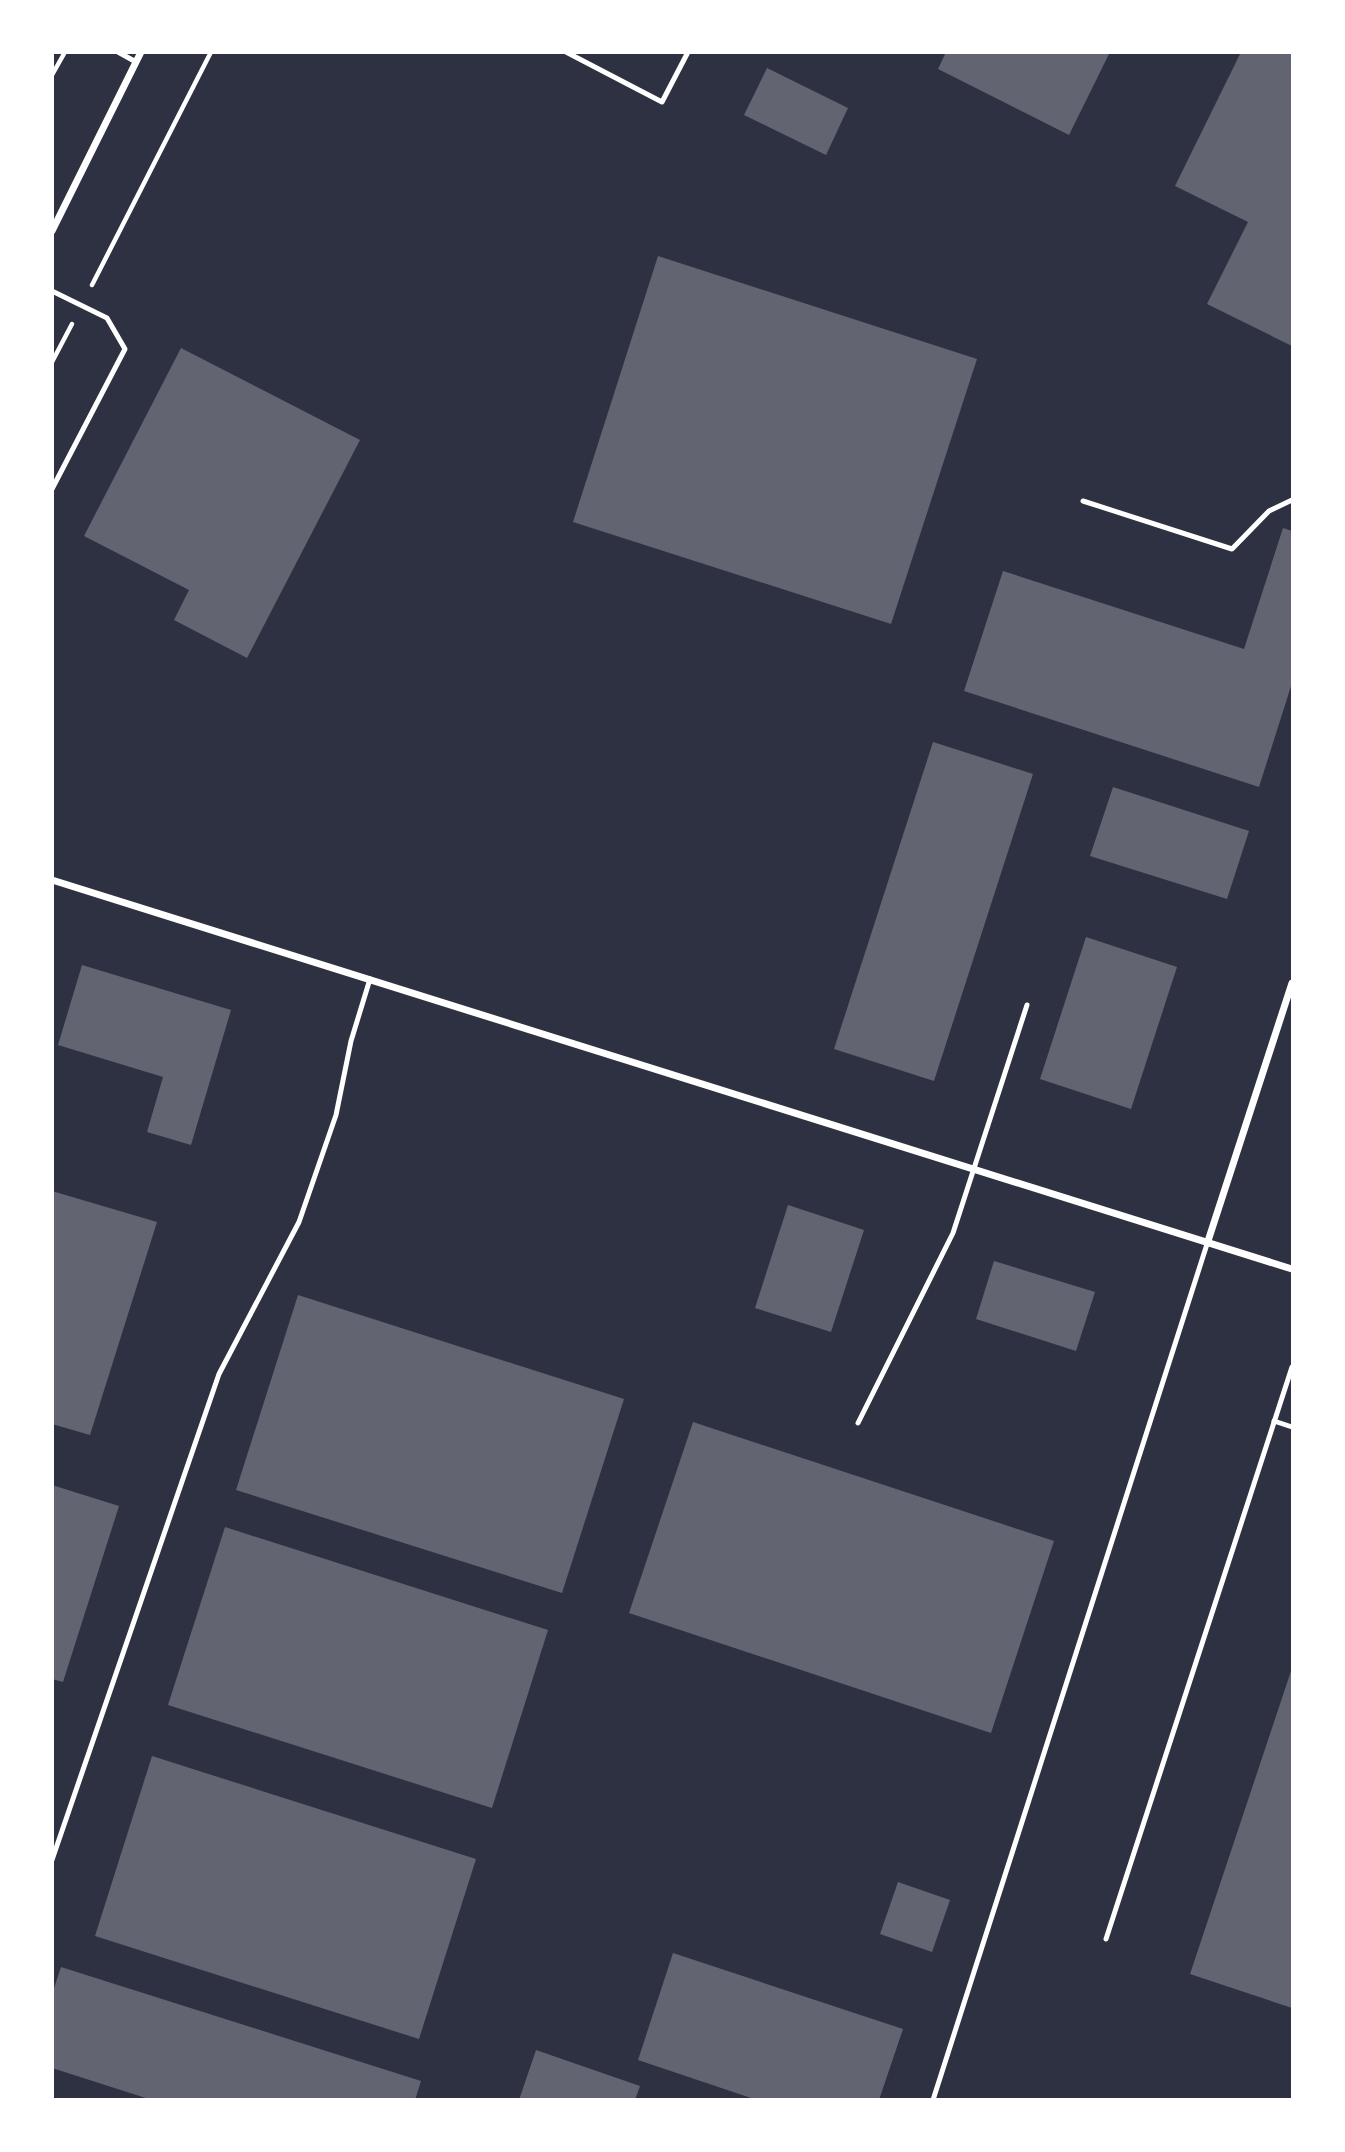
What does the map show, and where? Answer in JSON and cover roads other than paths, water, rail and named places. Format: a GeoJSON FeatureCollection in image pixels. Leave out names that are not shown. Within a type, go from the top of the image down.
{"type":"FeatureCollection","features":[{"type":"Feature","properties":{"kind":"street"},"geometry":{"type":"LineString","coordinates":[[52,231],[141,52]]}},
{"type":"Feature","properties":{"kind":"street"},"geometry":{"type":"LineString","coordinates":[[52,880],[1293,1269]]}},
{"type":"Feature","properties":{"kind":"street"},"geometry":{"type":"LineString","coordinates":[[1208,1241],[1293,983]]}},
{"type":"Feature","properties":{"kind":"lane"},"geometry":{"type":"LineString","coordinates":[[118,52],[136,62]]}},
{"type":"Feature","properties":{"kind":"lane"},"geometry":{"type":"LineString","coordinates":[[566,52],[662,102],[688,52]]}},
{"type":"Feature","properties":{"kind":"lane"},"geometry":{"type":"LineString","coordinates":[[52,290],[107,318],[125,349],[52,489]]}},
{"type":"Feature","properties":{"kind":"lane"},"geometry":{"type":"LineString","coordinates":[[1083,501],[1232,549],[1269,511],[1293,500]]}},
{"type":"Feature","properties":{"kind":"lane"},"geometry":{"type":"LineString","coordinates":[[52,1860],[219,1374],[299,1222],[336,1115],[351,1041],[370,979]]}},
{"type":"Feature","properties":{"kind":"lane"},"geometry":{"type":"LineString","coordinates":[[858,1423],[953,1233],[1027,1005]]}},
{"type":"Feature","properties":{"kind":"lane"},"geometry":{"type":"LineString","coordinates":[[933,2099],[1208,1241]]}},
{"type":"Feature","properties":{"kind":"lane"},"geometry":{"type":"LineString","coordinates":[[1106,1939],[1293,1367]]}},
{"type":"Feature","properties":{"kind":"lane"},"geometry":{"type":"LineString","coordinates":[[1274,1421],[1293,1427]]}}]}
